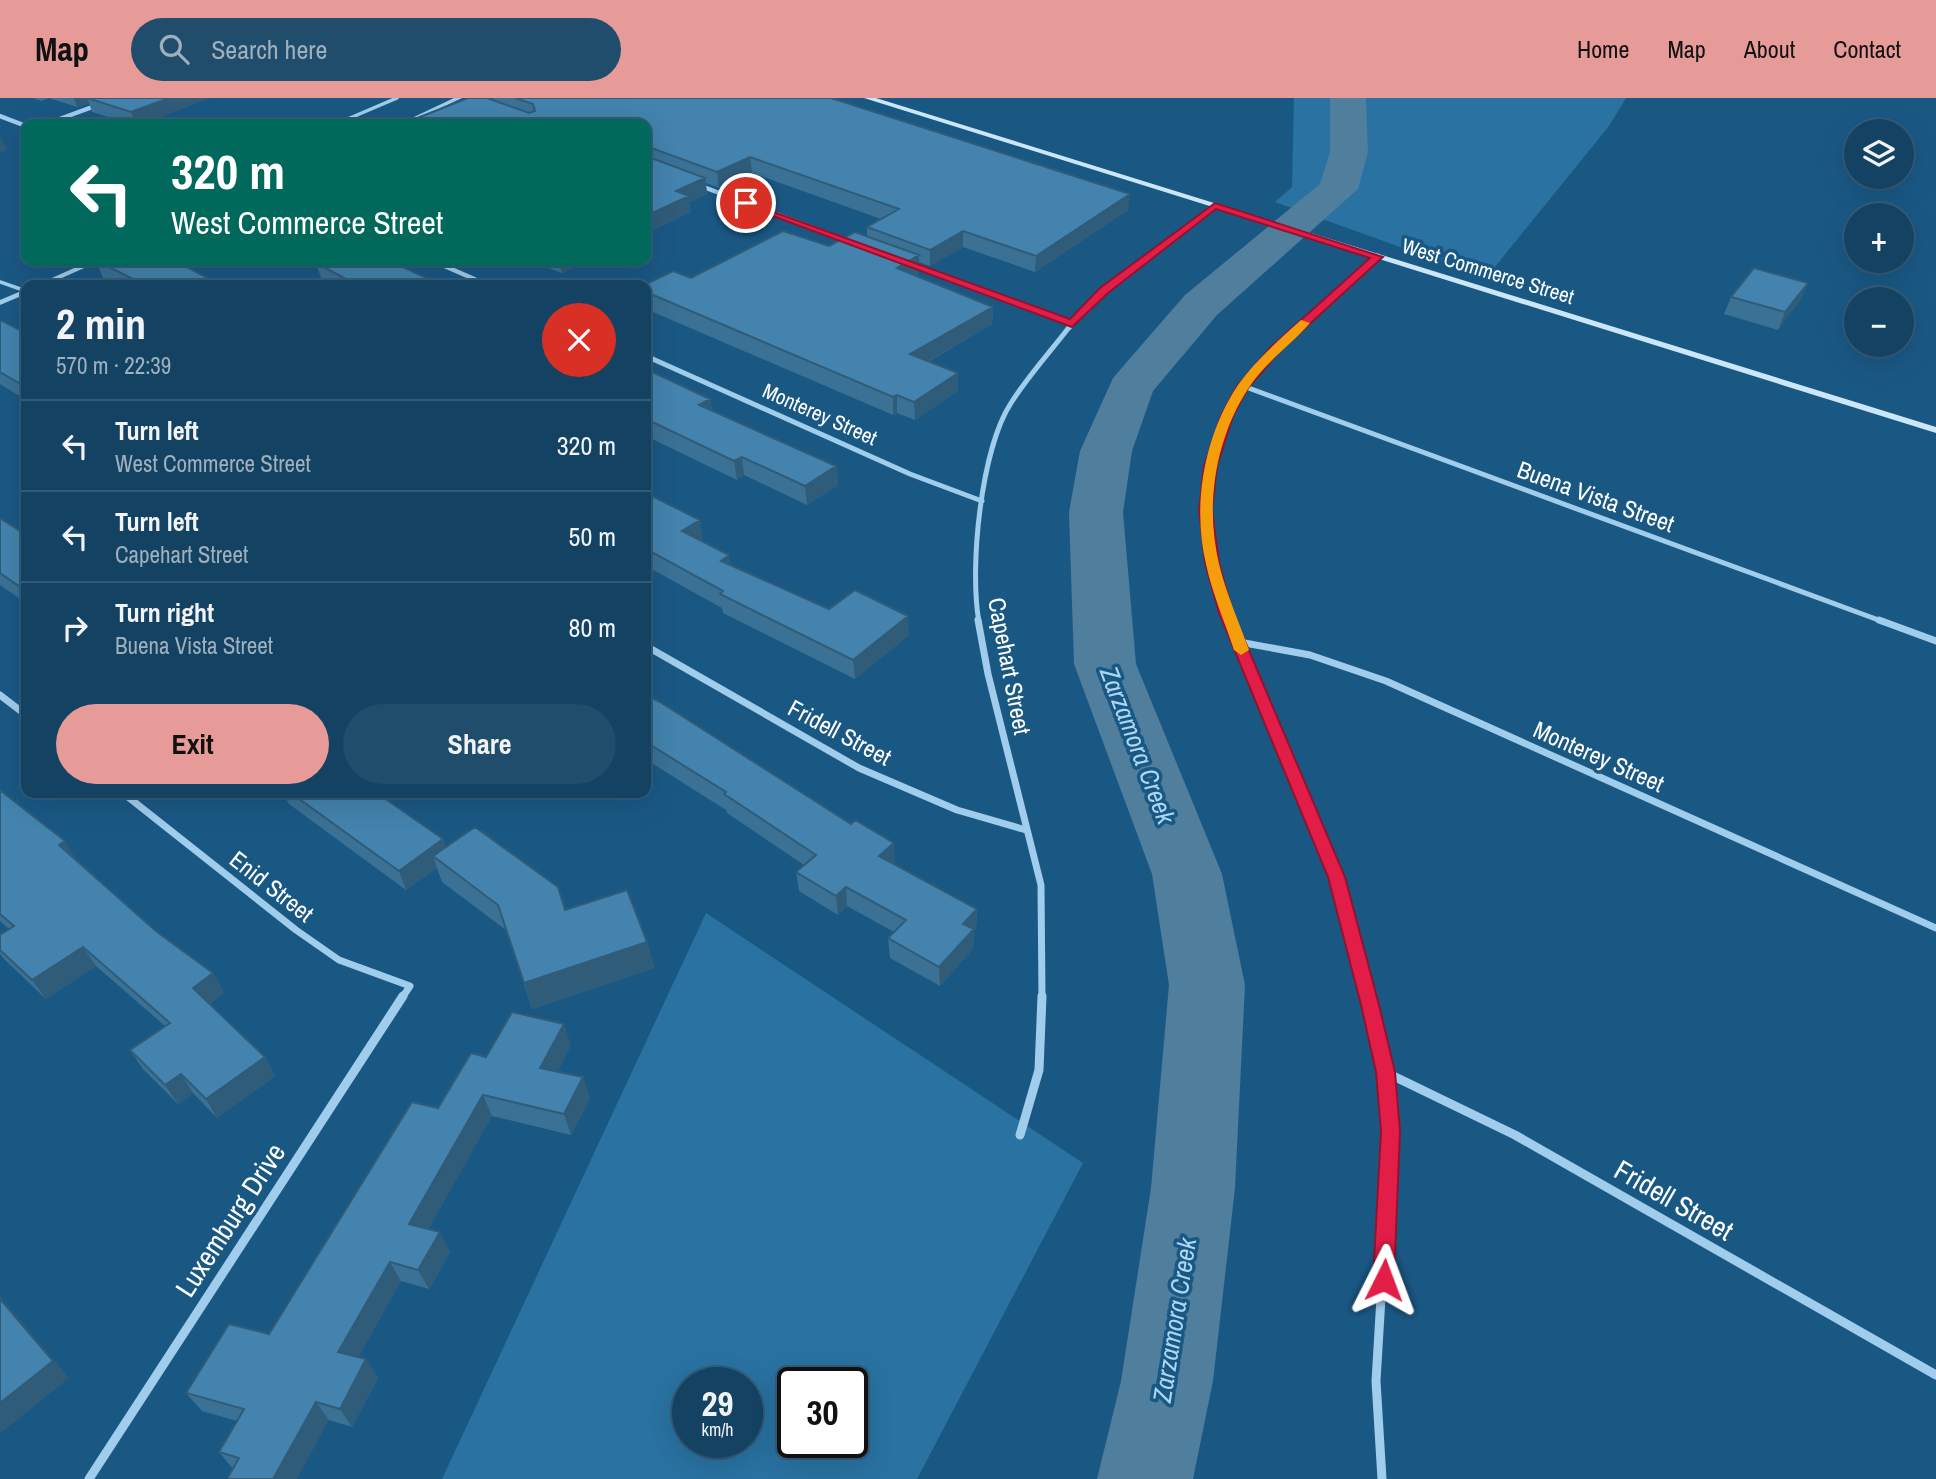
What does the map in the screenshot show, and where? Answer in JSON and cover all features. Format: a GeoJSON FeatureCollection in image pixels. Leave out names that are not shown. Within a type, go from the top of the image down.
{"type":"FeatureCollection","features":[{"type":"Feature","properties":{"kind":"main road","name":"West Commerce Street"},"geometry":{"type":"LineString","coordinates":[[867,98],[1936,430]]}},
{"type":"Feature","properties":{"kind":"street"},"geometry":{"type":"LineString","coordinates":[[60,119],[117,98]]}},
{"type":"Feature","properties":{"kind":"street"},"geometry":{"type":"LineString","coordinates":[[413,119],[460,98]]}},
{"type":"Feature","properties":{"kind":"street"},"geometry":{"type":"LineString","coordinates":[[0,117],[21,124]]}},
{"type":"Feature","properties":{"kind":"street"},"geometry":{"type":"LineString","coordinates":[[684,180],[852,242]]}},
{"type":"Feature","properties":{"kind":"street","name":"Capehart Street"},"geometry":{"type":"LineString","coordinates":[[1020,1135],[1039,1070],[1044,951],[1041,885],[988,674],[975,601],[976,549],[982,501],[995,439],[1010,404],[1072,324],[1104,290],[1215,206]]}},
{"type":"Feature","properties":{"kind":"street"},"geometry":{"type":"LineString","coordinates":[[1378,257],[1275,349],[1243,386],[1227,416],[1210,466],[1206,510],[1212,563],[1226,613],[1337,877],[1385,1072],[1391,1131],[1376,1381],[1382,1479]]}},
{"type":"Feature","properties":{"kind":"street"},"geometry":{"type":"LineString","coordinates":[[904,261],[1072,324]]}},
{"type":"Feature","properties":{"kind":"street"},"geometry":{"type":"LineString","coordinates":[[52,280],[84,266]]}},
{"type":"Feature","properties":{"kind":"street"},"geometry":{"type":"LineString","coordinates":[[444,266],[477,280]]}},
{"type":"Feature","properties":{"kind":"street"},"geometry":{"type":"LineString","coordinates":[[0,303],[21,293]]}},
{"type":"Feature","properties":{"kind":"street","name":"Monterey Street"},"geometry":{"type":"LineString","coordinates":[[651,358],[910,474],[982,501]]}},
{"type":"Feature","properties":{"kind":"street","name":"Buena Vista Street"},"geometry":{"type":"LineString","coordinates":[[1243,386],[1936,642]]}},
{"type":"Feature","properties":{"kind":"street","name":"Monterey Street"},"geometry":{"type":"LineString","coordinates":[[1239,642],[1310,655],[1385,681],[1936,928]]}},
{"type":"Feature","properties":{"kind":"street","name":"Fridell Street"},"geometry":{"type":"LineString","coordinates":[[651,649],[859,768],[957,810],[1026,830]]}},
{"type":"Feature","properties":{"kind":"street"},"geometry":{"type":"LineString","coordinates":[[0,695],[21,711]]}},
{"type":"Feature","properties":{"kind":"street","name":"Enid Street"},"geometry":{"type":"LineString","coordinates":[[129,798],[296,930],[339,960],[410,986]]}},
{"type":"Feature","properties":{"kind":"street","name":"Luxemburg Drive"},"geometry":{"type":"LineString","coordinates":[[89,1479],[410,986]]}},
{"type":"Feature","properties":{"kind":"street","name":"Fridell Street"},"geometry":{"type":"LineString","coordinates":[[1385,1072],[1515,1135],[1936,1375]]}},
{"type":"Feature","properties":{"kind":"lane"},"geometry":{"type":"LineString","coordinates":[[348,119],[397,98]]}},
{"type":"Feature","properties":{"kind":"lane"},"geometry":{"type":"LineString","coordinates":[[0,282],[21,289]]}},
{"type":"Feature","properties":{"kind":"shaded area"},"geometry":{"type":"Polygon","coordinates":[[[1294,98],[1626,98],[1609,126],[1486,278],[1275,202],[1292,187],[1294,98]]]}},
{"type":"Feature","properties":{"kind":"shaded area"},"geometry":{"type":"Polygon","coordinates":[[[706,913],[1083,1163],[917,1479],[442,1479],[706,913]]]}},
{"type":"Feature","properties":{"kind":"building"},"geometry":{"type":"Polygon","coordinates":[[[87,98],[169,98],[131,112],[87,98]]]}},
{"type":"Feature","properties":{"kind":"building"},"geometry":{"type":"Polygon","coordinates":[[[468,98],[487,98],[529,113],[535,111],[533,104],[515,98],[831,98],[1130,194],[1036,256],[963,231],[930,250],[867,227],[899,209],[750,157],[717,172],[651,148],[651,119],[415,119],[468,98]]]}},
{"type":"Feature","properties":{"kind":"building"},"geometry":{"type":"Polygon","coordinates":[[[651,158],[705,178],[676,191],[689,196],[651,214],[651,158]]]}},
{"type":"Feature","properties":{"kind":"building"},"geometry":{"type":"Polygon","coordinates":[[[783,231],[829,246],[855,232],[919,255],[897,268],[993,307],[910,354],[958,373],[914,402],[897,395],[893,397],[651,294],[651,282],[673,271],[691,278],[783,231]]]}},
{"type":"Feature","properties":{"kind":"building"},"geometry":{"type":"Polygon","coordinates":[[[107,266],[185,266],[212,280],[135,280],[107,266]]]}},
{"type":"Feature","properties":{"kind":"building"},"geometry":{"type":"Polygon","coordinates":[[[322,266],[401,266],[431,280],[348,280],[322,266]]]}},
{"type":"Feature","properties":{"kind":"building"},"geometry":{"type":"Polygon","coordinates":[[[1754,268],[1808,283],[1785,312],[1731,297],[1754,268]]]}},
{"type":"Feature","properties":{"kind":"building"},"geometry":{"type":"Polygon","coordinates":[[[0,320],[21,330],[21,384],[0,372],[0,320]]]}},
{"type":"Feature","properties":{"kind":"building"},"geometry":{"type":"Polygon","coordinates":[[[651,371],[710,399],[699,405],[836,466],[805,486],[742,457],[734,461],[651,421],[651,371]]]}},
{"type":"Feature","properties":{"kind":"building"},"geometry":{"type":"Polygon","coordinates":[[[651,496],[700,520],[682,531],[729,555],[721,561],[829,609],[855,590],[908,616],[853,660],[720,594],[723,591],[651,552],[651,496]]]}},
{"type":"Feature","properties":{"kind":"building"},"geometry":{"type":"Polygon","coordinates":[[[0,518],[21,532],[21,588],[0,573],[0,518]]]}},
{"type":"Feature","properties":{"kind":"building"},"geometry":{"type":"Polygon","coordinates":[[[651,698],[851,824],[855,820],[894,843],[879,856],[977,909],[963,924],[974,929],[939,967],[888,938],[906,920],[846,887],[836,896],[796,872],[816,855],[724,794],[726,792],[651,745],[651,698]]]}},
{"type":"Feature","properties":{"kind":"building"},"geometry":{"type":"Polygon","coordinates":[[[0,790],[65,841],[59,845],[157,932],[213,973],[193,988],[265,1057],[206,1099],[181,1074],[165,1085],[130,1050],[170,1023],[83,947],[32,980],[0,950],[0,935],[14,926],[0,914],[0,790]]]}},
{"type":"Feature","properties":{"kind":"building"},"geometry":{"type":"Polygon","coordinates":[[[298,798],[384,798],[443,839],[399,871],[298,798]]]}},
{"type":"Feature","properties":{"kind":"building"},"geometry":{"type":"Polygon","coordinates":[[[475,827],[558,887],[565,910],[627,890],[647,942],[524,983],[498,905],[433,856],[475,827]]]}},
{"type":"Feature","properties":{"kind":"building"},"geometry":{"type":"Polygon","coordinates":[[[512,1012],[564,1024],[540,1068],[583,1077],[564,1114],[483,1095],[409,1224],[440,1232],[418,1270],[390,1262],[338,1352],[366,1359],[340,1409],[316,1402],[273,1479],[227,1479],[239,1458],[219,1452],[244,1409],[186,1393],[229,1324],[269,1334],[412,1102],[438,1108],[471,1053],[486,1057],[512,1012]]]}},
{"type":"Feature","properties":{"kind":"building"},"geometry":{"type":"Polygon","coordinates":[[[0,1299],[53,1361],[0,1403],[0,1299]]]}},
{"type":"Feature","properties":{"kind":"waterway","name":"Zarzamora Creek"},"geometry":{"type":"LineString","coordinates":[[1145,1479],[1167,1381],[1193,1188],[1207,985],[1187,874],[1105,664],[1096,512],[1106,451],[1130,388],[1201,305],[1338,189],[1349,152],[1348,98]]}},
{"type":"Feature","properties":{"kind":"slow traffic"},"geometry":{"type":"LineString","coordinates":[[1241,650],[1226,613],[1212,563],[1206,510],[1210,466],[1227,416],[1243,386],[1275,349],[1304,323]]}},
{"type":"Feature","properties":{"kind":"route"},"geometry":{"type":"LineString","coordinates":[[746,203],[1072,324],[1104,290],[1215,206],[1378,257],[1275,349],[1243,386],[1227,416],[1210,466],[1206,510],[1212,563],[1226,613],[1337,877],[1370,1005],[1385,1072],[1391,1131],[1384,1280]]}}]}
